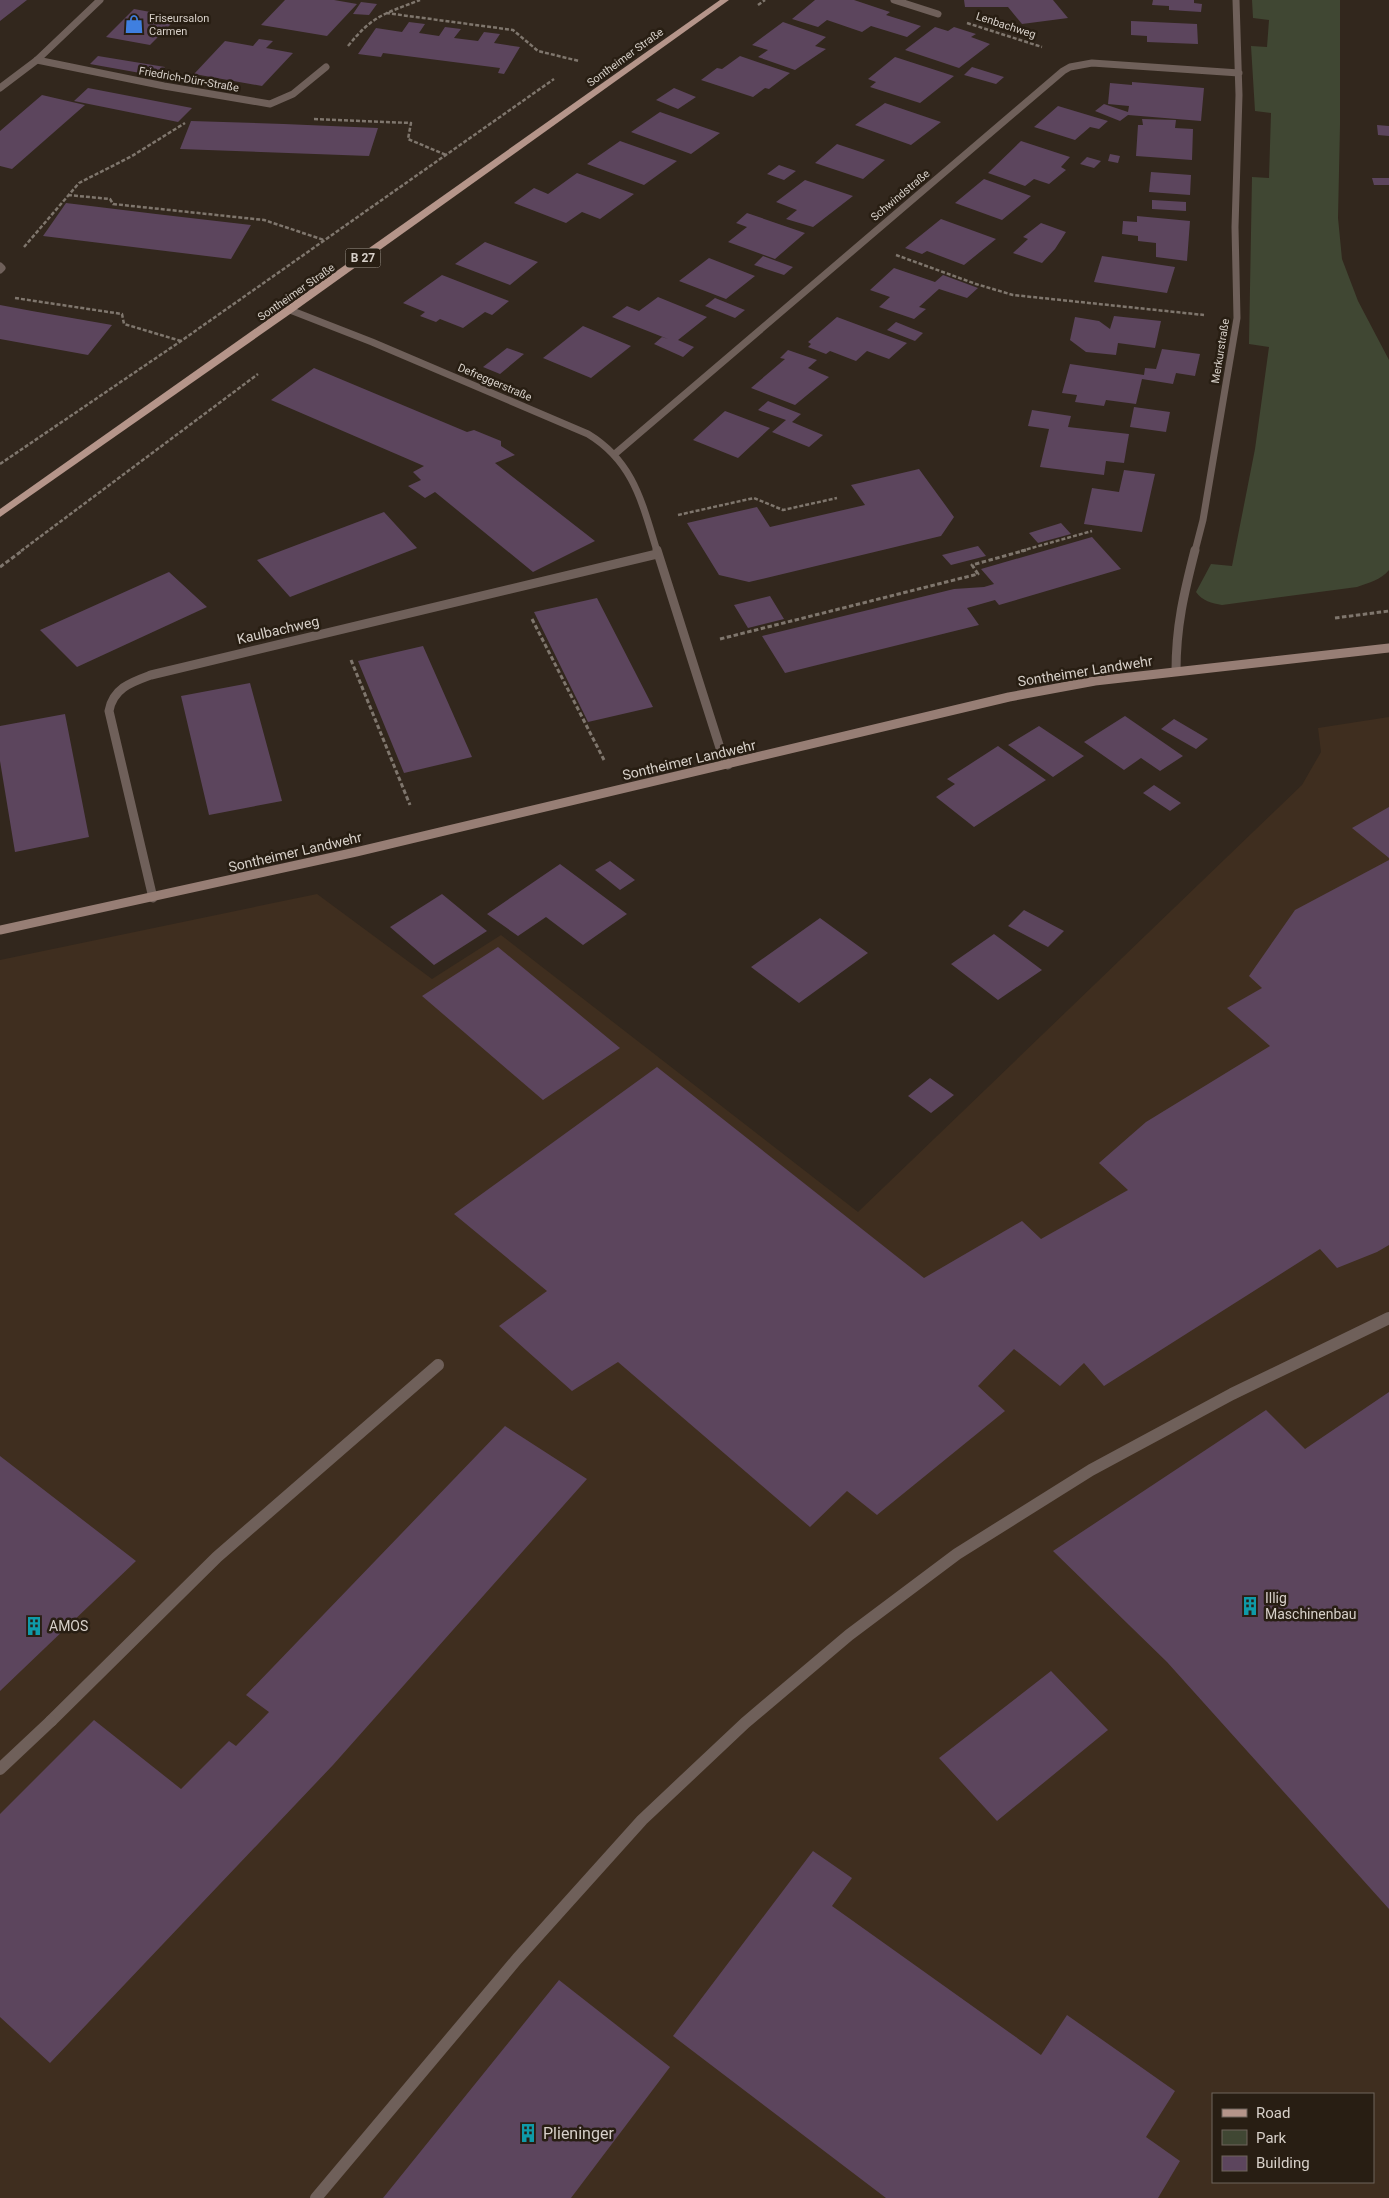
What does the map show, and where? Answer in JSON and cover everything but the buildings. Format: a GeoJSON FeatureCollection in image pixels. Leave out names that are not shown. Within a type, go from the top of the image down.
{"type":"FeatureCollection","features":[{"type":"Feature","properties":{"kind":"main road","name":"Sontheimer Straße"},"geometry":{"type":"LineString","coordinates":[[0,514],[725,0]]}},
{"type":"Feature","properties":{"kind":"street"},"geometry":{"type":"LineString","coordinates":[[0,88],[38,60],[100,0]]}},
{"type":"Feature","properties":{"kind":"street"},"geometry":{"type":"LineString","coordinates":[[894,0],[938,14]]}},
{"type":"Feature","properties":{"kind":"street","name":"Merkurstraße"},"geometry":{"type":"LineString","coordinates":[[1176,671],[1176,640],[1180,609],[1203,520],[1237,318],[1235,227],[1239,73],[1236,0]]}},
{"type":"Feature","properties":{"kind":"street","name":"Friedrich-Dürr-Straße"},"geometry":{"type":"LineString","coordinates":[[38,60],[216,95],[270,104],[281,102]]}},
{"type":"Feature","properties":{"kind":"street","name":"Schwindstraße"},"geometry":{"type":"LineString","coordinates":[[616,453],[860,242],[1063,71],[1081,64],[1239,73]]}},
{"type":"Feature","properties":{"kind":"street"},"geometry":{"type":"LineString","coordinates":[[281,102],[311,76],[326,67]]}},
{"type":"Feature","properties":{"kind":"street","name":"Defreggerstraße"},"geometry":{"type":"LineString","coordinates":[[290,310],[381,345],[588,434],[616,453],[626,466],[638,491],[720,748],[728,765]]}},
{"type":"Feature","properties":{"kind":"street","name":"Kaulbachweg"},"geometry":{"type":"LineString","coordinates":[[153,898],[109,711],[109,703],[112,696],[120,689],[151,675],[657,554]]}},
{"type":"Feature","properties":{"kind":"street","name":"Sontheimer Landwehr"},"geometry":{"type":"LineString","coordinates":[[0,930],[153,898],[728,765],[1009,697],[1095,681],[1389,648]]}},
{"type":"Feature","properties":{"kind":"street"},"geometry":{"type":"LineString","coordinates":[[316,2198],[518,1958],[642,1820],[745,1723],[842,1642],[957,1554],[1091,1470],[1232,1394],[1389,1318]]}},
{"type":"Feature","properties":{"kind":"street"},"geometry":{"type":"LineString","coordinates":[[0,1769],[217,1557],[438,1365]]}},
{"type":"Feature","properties":{"kind":"path"},"geometry":{"type":"LineString","coordinates":[[326,67],[339,58],[364,27],[386,13],[420,0]]}},
{"type":"Feature","properties":{"kind":"path","name":"Sontheimer Straße"},"geometry":{"type":"LineString","coordinates":[[386,13],[513,30],[538,51],[579,61],[572,67]]}},
{"type":"Feature","properties":{"kind":"path","name":"Lenbachweg"},"geometry":{"type":"LineString","coordinates":[[938,14],[1066,55],[1081,64]]}},
{"type":"Feature","properties":{"kind":"path"},"geometry":{"type":"LineString","coordinates":[[0,464],[181,341],[556,78]]}},
{"type":"Feature","properties":{"kind":"path"},"geometry":{"type":"LineString","coordinates":[[1,268],[21,250],[67,195],[79,184],[132,156],[180,126],[216,95]]}},
{"type":"Feature","properties":{"kind":"path"},"geometry":{"type":"LineString","coordinates":[[281,102],[309,119],[411,123],[408,139],[446,155]]}},
{"type":"Feature","properties":{"kind":"path"},"geometry":{"type":"LineString","coordinates":[[67,195],[110,199],[112,204],[264,220],[324,240]]}},
{"type":"Feature","properties":{"kind":"path"},"geometry":{"type":"LineString","coordinates":[[860,242],[976,284],[1013,295],[1237,318]]}},
{"type":"Feature","properties":{"kind":"path"},"geometry":{"type":"LineString","coordinates":[[9,297],[122,314],[124,324],[181,341]]}},
{"type":"Feature","properties":{"kind":"path"},"geometry":{"type":"LineString","coordinates":[[648,522],[754,498],[783,510],[837,498]]}},
{"type":"Feature","properties":{"kind":"path"},"geometry":{"type":"LineString","coordinates":[[688,647],[978,574],[972,565],[1092,531]]}},
{"type":"Feature","properties":{"kind":"path"},"geometry":{"type":"LineString","coordinates":[[515,587],[606,764]]}},
{"type":"Feature","properties":{"kind":"path"},"geometry":{"type":"LineString","coordinates":[[339,630],[412,808]]}},
{"type":"Feature","properties":{"kind":"shaded area"},"geometry":{"type":"Polygon","coordinates":[[[1389,717],[1389,2198],[0,2198],[0,960],[317,894],[432,979],[501,935],[858,1212],[1302,785],[1321,752],[1318,728],[1389,717]]]}},
{"type":"Feature","properties":{"kind":"green space"},"geometry":{"type":"Polygon","coordinates":[[[1252,0],[1340,0],[1338,218],[1342,259],[1358,301],[1389,360],[1389,570],[1378,579],[1357,587],[1222,605],[1204,600],[1196,592],[1211,564],[1232,566],[1255,449],[1269,347],[1249,344],[1252,177],[1269,178],[1271,113],[1255,111],[1251,46],[1267,47],[1269,20],[1253,18],[1252,0]]]}},
{"type":"Feature","properties":{"kind":"place","name":"Friseursalon Carmen"},"geometry":{"type":"Point","coordinates":[134,24]}},
{"type":"Feature","properties":{"kind":"place","name":"Illig Maschinenbau"},"geometry":{"type":"Point","coordinates":[1250,1606]}},
{"type":"Feature","properties":{"kind":"place","name":"AMOS"},"geometry":{"type":"Point","coordinates":[34,1626]}},
{"type":"Feature","properties":{"kind":"place","name":"Plieninger"},"geometry":{"type":"Point","coordinates":[528,2133]}}]}
